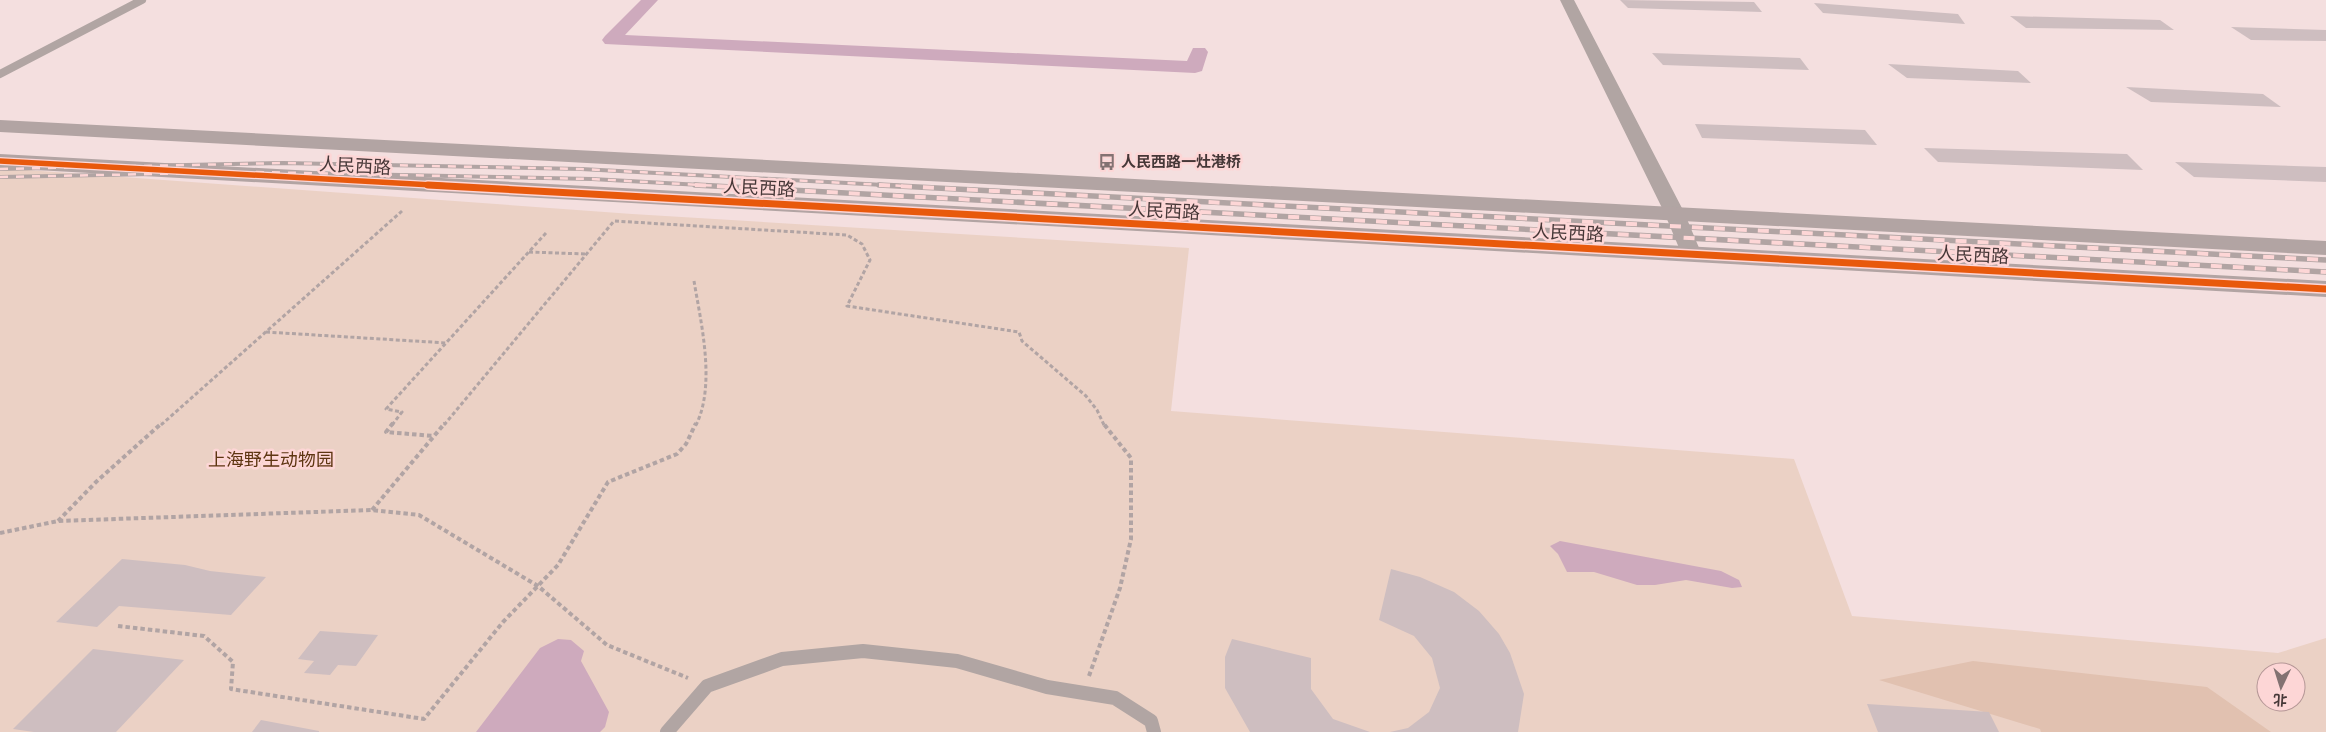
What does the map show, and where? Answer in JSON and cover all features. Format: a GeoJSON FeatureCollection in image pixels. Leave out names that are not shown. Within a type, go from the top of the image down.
{"type":"FeatureCollection","features":[{"type":"Feature","properties":{"kind":"street"},"geometry":{"type":"LineString","coordinates":[[1566,0],[1671,208],[1690,250]]}},
{"type":"Feature","properties":{"kind":"street","name":"人民西路"},"geometry":{"type":"LineString","coordinates":[[0,115],[1102,170],[1671,208],[2326,248]]}},
{"type":"Feature","properties":{"kind":"street","name":"人民西路"},"geometry":{"type":"LineString","coordinates":[[0,126],[1671,208],[2326,236]]}},
{"type":"Feature","properties":{"kind":"street","name":"人民西路"},"geometry":{"type":"LineString","coordinates":[[0,150],[2326,289]]}},
{"type":"Feature","properties":{"kind":"street","name":"人民西路"},"geometry":{"type":"LineString","coordinates":[[0,161],[1690,250],[2326,276]]}},
{"type":"Feature","properties":{"kind":"lane"},"geometry":{"type":"LineString","coordinates":[[0,74],[142,0]]}},
{"type":"Feature","properties":{"kind":"lane"},"geometry":{"type":"LineString","coordinates":[[667,732],[707,686],[782,659],[863,651],[957,661],[1047,687],[1115,698],[1151,721],[1154,732]]}},
{"type":"Feature","properties":{"kind":"path"},"geometry":{"type":"LineString","coordinates":[[58,521],[96,482],[402,211]]}},
{"type":"Feature","properties":{"kind":"path"},"geometry":{"type":"LineString","coordinates":[[372,510],[614,221],[846,235],[858,239],[868,249],[870,260],[846,306],[1020,332],[1022,341],[1086,396],[1097,410],[1102,422],[1131,458],[1131,539],[1120,588],[1084,693]]}},
{"type":"Feature","properties":{"kind":"path"},"geometry":{"type":"LineString","coordinates":[[434,436],[386,432],[402,412],[386,409],[546,233]]}},
{"type":"Feature","properties":{"kind":"path"},"geometry":{"type":"LineString","coordinates":[[529,252],[586,254]]}},
{"type":"Feature","properties":{"kind":"path"},"geometry":{"type":"LineString","coordinates":[[118,626],[204,636],[233,662],[231,689],[424,719],[503,622],[558,565],[608,482],[676,454],[686,444],[698,420],[706,380],[704,344],[694,281]]}},
{"type":"Feature","properties":{"kind":"path"},"geometry":{"type":"LineString","coordinates":[[265,332],[447,343]]}},
{"type":"Feature","properties":{"kind":"path"},"geometry":{"type":"LineString","coordinates":[[0,533],[58,521],[372,510],[419,515],[538,586],[607,645],[707,686]]}},
{"type":"Feature","properties":{"kind":"green space","name":"上海野生动物园"},"geometry":{"type":"Polygon","coordinates":[[[0,168],[632,214],[1189,248],[1171,411],[1794,459],[1852,616],[2278,653],[2326,638],[2326,732],[0,732],[0,168]]]}},
{"type":"Feature","properties":{"kind":"shaded area"},"geometry":{"type":"Polygon","coordinates":[[[1560,541],[1721,571],[1739,580],[1742,587],[1732,588],[1686,580],[1655,585],[1637,585],[1594,572],[1567,572],[1558,554],[1550,546],[1560,541]]]}},
{"type":"Feature","properties":{"kind":"shaded area"},"geometry":{"type":"Polygon","coordinates":[[[558,639],[571,640],[584,651],[581,661],[609,712],[605,727],[600,732],[476,732],[540,648],[558,639]]]}},
{"type":"Feature","properties":{"kind":"shaded area"},"geometry":{"type":"Polygon","coordinates":[[[1973,661],[2207,687],[2271,732],[2041,732],[2040,729],[1879,680],[1973,661]]]}},
{"type":"Feature","properties":{"kind":"building"},"geometry":{"type":"Polygon","coordinates":[[[1620,0],[1754,2],[1762,12],[1628,8],[1620,0]]]}},
{"type":"Feature","properties":{"kind":"building"},"geometry":{"type":"Polygon","coordinates":[[[1814,3],[1958,14],[1965,24],[1823,13],[1814,3]]]}},
{"type":"Feature","properties":{"kind":"building"},"geometry":{"type":"Polygon","coordinates":[[[2010,16],[2160,20],[2174,30],[2026,28],[2010,16]]]}},
{"type":"Feature","properties":{"kind":"building"},"geometry":{"type":"Polygon","coordinates":[[[2231,27],[2326,30],[2326,41],[2251,40],[2231,27]]]}},
{"type":"Feature","properties":{"kind":"building"},"geometry":{"type":"Polygon","coordinates":[[[1652,53],[1800,58],[1809,70],[1663,65],[1652,53]]]}},
{"type":"Feature","properties":{"kind":"building"},"geometry":{"type":"Polygon","coordinates":[[[1888,64],[2018,71],[2031,83],[1907,78],[1888,64]]]}},
{"type":"Feature","properties":{"kind":"building"},"geometry":{"type":"Polygon","coordinates":[[[2126,87],[2263,94],[2281,107],[2151,102],[2126,87]]]}},
{"type":"Feature","properties":{"kind":"building"},"geometry":{"type":"Polygon","coordinates":[[[1695,124],[1865,130],[1877,145],[1702,138],[1695,124]]]}},
{"type":"Feature","properties":{"kind":"building"},"geometry":{"type":"Polygon","coordinates":[[[1924,148],[2127,154],[2143,170],[1938,162],[1924,148]]]}},
{"type":"Feature","properties":{"kind":"building"},"geometry":{"type":"Polygon","coordinates":[[[2175,162],[2326,167],[2326,182],[2194,177],[2175,162]]]}},
{"type":"Feature","properties":{"kind":"building"},"geometry":{"type":"Polygon","coordinates":[[[122,559],[185,565],[210,571],[266,577],[231,615],[119,606],[97,627],[56,622],[122,559]]]}},
{"type":"Feature","properties":{"kind":"building"},"geometry":{"type":"Polygon","coordinates":[[[1391,569],[1420,577],[1454,592],[1479,611],[1499,634],[1510,653],[1524,694],[1518,732],[1390,732],[1408,728],[1429,712],[1440,688],[1432,658],[1414,636],[1379,620],[1391,569]]]}},
{"type":"Feature","properties":{"kind":"building"},"geometry":{"type":"Polygon","coordinates":[[[320,631],[378,635],[356,666],[338,665],[330,675],[304,673],[314,661],[298,659],[320,631]]]}},
{"type":"Feature","properties":{"kind":"building"},"geometry":{"type":"Polygon","coordinates":[[[1232,639],[1311,658],[1311,689],[1333,719],[1370,732],[1250,732],[1225,688],[1225,657],[1232,639]]]}},
{"type":"Feature","properties":{"kind":"building"},"geometry":{"type":"Polygon","coordinates":[[[93,649],[184,660],[116,732],[34,732],[13,729],[93,649]]]}},
{"type":"Feature","properties":{"kind":"building"},"geometry":{"type":"Polygon","coordinates":[[[1867,704],[1989,712],[1999,732],[1878,732],[1867,704]]]}},
{"type":"Feature","properties":{"kind":"building"},"geometry":{"type":"Polygon","coordinates":[[[261,720],[319,731],[319,732],[252,732],[261,720]]]}},
{"type":"Feature","properties":{"kind":"waterway"},"geometry":{"type":"LineString","coordinates":[[650,0],[611,40],[1195,67],[1199,52]]}},
{"type":"Feature","properties":{"kind":"railway"},"geometry":{"type":"LineString","coordinates":[[0,169],[283,163],[581,169],[903,186]]}},
{"type":"Feature","properties":{"kind":"railway"},"geometry":{"type":"LineString","coordinates":[[0,177],[255,172],[592,179],[719,186]]}},
{"type":"Feature","properties":{"kind":"railway"},"geometry":{"type":"LineString","coordinates":[[695,185],[2326,272]]}},
{"type":"Feature","properties":{"kind":"railway"},"geometry":{"type":"LineString","coordinates":[[879,185],[2326,260]]}},
{"type":"Feature","properties":{"kind":"cycle path"},"geometry":{"type":"LineString","coordinates":[[0,161],[2326,289]]}},
{"type":"Feature","properties":{"kind":"place","name":"人民西路一灶港桥"},"geometry":{"type":"Point","coordinates":[1107,162]}}]}
